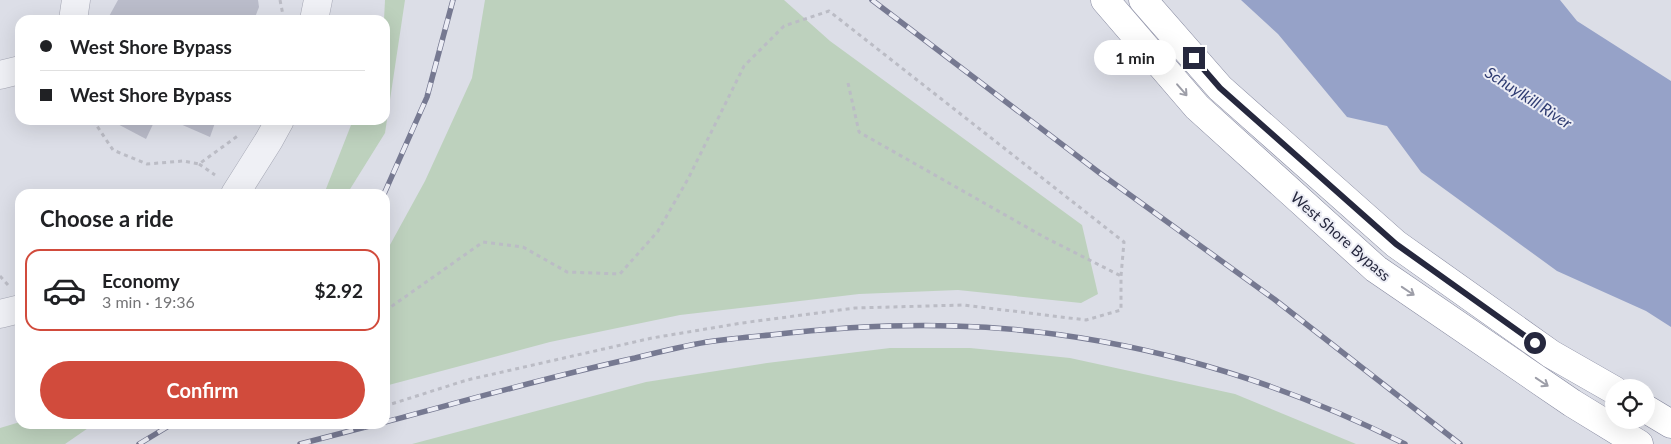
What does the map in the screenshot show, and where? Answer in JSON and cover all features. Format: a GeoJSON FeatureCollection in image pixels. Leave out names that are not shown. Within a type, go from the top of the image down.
{"type":"FeatureCollection","features":[{"type":"Feature","properties":{"kind":"highway","name":"West Shore Bypass"},"geometry":{"type":"LineString","coordinates":[[1105,0],[1197,107],[1376,269],[1572,403],[1640,444]]}},
{"type":"Feature","properties":{"kind":"highway","name":"West Shore Bypass"},"geometry":{"type":"LineString","coordinates":[[1143,0],[1220,88],[1396,244],[1551,354],[1605,385]]}},
{"type":"Feature","properties":{"kind":"highway"},"geometry":{"type":"LineString","coordinates":[[1160,0],[1220,88]]}},
{"type":"Feature","properties":{"kind":"highway"},"geometry":{"type":"LineString","coordinates":[[1655,414],[1671,424]]}},
{"type":"Feature","properties":{"kind":"lane"},"geometry":{"type":"LineString","coordinates":[[74,15],[76,0]]}},
{"type":"Feature","properties":{"kind":"lane"},"geometry":{"type":"LineString","coordinates":[[315,15],[318,0]]}},
{"type":"Feature","properties":{"kind":"lane"},"geometry":{"type":"LineString","coordinates":[[0,74],[15,71]]}},
{"type":"Feature","properties":{"kind":"lane"},"geometry":{"type":"LineString","coordinates":[[227,186],[270,140],[278,125]]}},
{"type":"Feature","properties":{"kind":"lane"},"geometry":{"type":"LineString","coordinates":[[0,314],[15,310]]}},
{"type":"Feature","properties":{"kind":"path"},"geometry":{"type":"LineString","coordinates":[[280,0],[283,15]]}},
{"type":"Feature","properties":{"kind":"path"},"geometry":{"type":"LineString","coordinates":[[390,307],[483,242],[523,246],[567,272],[620,274],[658,231],[688,179],[744,66],[784,26],[829,11],[1124,242],[1121,310],[1086,320],[963,304],[855,308],[742,322],[652,338],[467,380],[390,404]]}},
{"type":"Feature","properties":{"kind":"path"},"geometry":{"type":"LineString","coordinates":[[848,84],[859,132],[1044,237],[1121,276]]}},
{"type":"Feature","properties":{"kind":"path"},"geometry":{"type":"LineString","coordinates":[[96,125],[113,150],[147,164],[183,161],[199,164],[227,186]]}},
{"type":"Feature","properties":{"kind":"path"},"geometry":{"type":"LineString","coordinates":[[199,164],[243,132]]}},
{"type":"Feature","properties":{"kind":"green space"},"geometry":{"type":"Polygon","coordinates":[[[385,0],[405,0],[390,100],[390,15],[384,15],[385,0]]]}},
{"type":"Feature","properties":{"kind":"green space"},"geometry":{"type":"Polygon","coordinates":[[[485,0],[784,0],[830,41],[1082,225],[1098,294],[1081,303],[958,290],[859,294],[680,315],[550,342],[390,385],[390,245],[425,181],[472,78],[485,0]]]}},
{"type":"Feature","properties":{"kind":"green space"},"geometry":{"type":"Polygon","coordinates":[[[351,125],[386,125],[385,133],[350,189],[326,189],[351,125]]]}},
{"type":"Feature","properties":{"kind":"green space"},"geometry":{"type":"Polygon","coordinates":[[[890,348],[970,348],[1070,358],[1235,394],[1356,444],[412,444],[646,382],[767,363],[890,348]]]}},
{"type":"Feature","properties":{"kind":"green space"},"geometry":{"type":"Polygon","coordinates":[[[15,424],[15,429],[87,429],[65,444],[0,444],[0,428],[15,424]]]}},
{"type":"Feature","properties":{"kind":"water","name":"Schuylkill River"},"geometry":{"type":"Polygon","coordinates":[[[1241,0],[1560,0],[1577,21],[1671,81],[1671,327],[1646,311],[1557,271],[1421,172],[1387,126],[1347,117],[1278,34],[1241,0]]]}},
{"type":"Feature","properties":{"kind":"building"},"geometry":{"type":"Polygon","coordinates":[[[118,0],[258,0],[259,7],[256,15],[110,15],[118,0]]]}},
{"type":"Feature","properties":{"kind":"building"},"geometry":{"type":"Polygon","coordinates":[[[119,125],[153,125],[146,139],[119,125]]]}},
{"type":"Feature","properties":{"kind":"building"},"geometry":{"type":"Polygon","coordinates":[[[182,125],[214,125],[210,137],[182,125]]]}},
{"type":"Feature","properties":{"kind":"railway"},"geometry":{"type":"LineString","coordinates":[[386,189],[427,97],[453,0]]}},
{"type":"Feature","properties":{"kind":"railway"},"geometry":{"type":"LineString","coordinates":[[872,0],[1101,174],[1274,299],[1460,444]]}},
{"type":"Feature","properties":{"kind":"railway"},"geometry":{"type":"LineString","coordinates":[[390,421],[572,372],[707,342],[885,326],[954,326],[1012,329],[1071,336],[1186,360],[1298,397],[1352,419],[1405,444]]}},
{"type":"Feature","properties":{"kind":"railway"},"geometry":{"type":"LineString","coordinates":[[139,444],[164,429]]}},
{"type":"Feature","properties":{"kind":"railway"},"geometry":{"type":"LineString","coordinates":[[300,444],[358,429]]}},
{"type":"Feature","properties":{"kind":"route"},"geometry":{"type":"LineString","coordinates":[[1194,58],[1220,88],[1396,244],[1535,343]]}}]}
